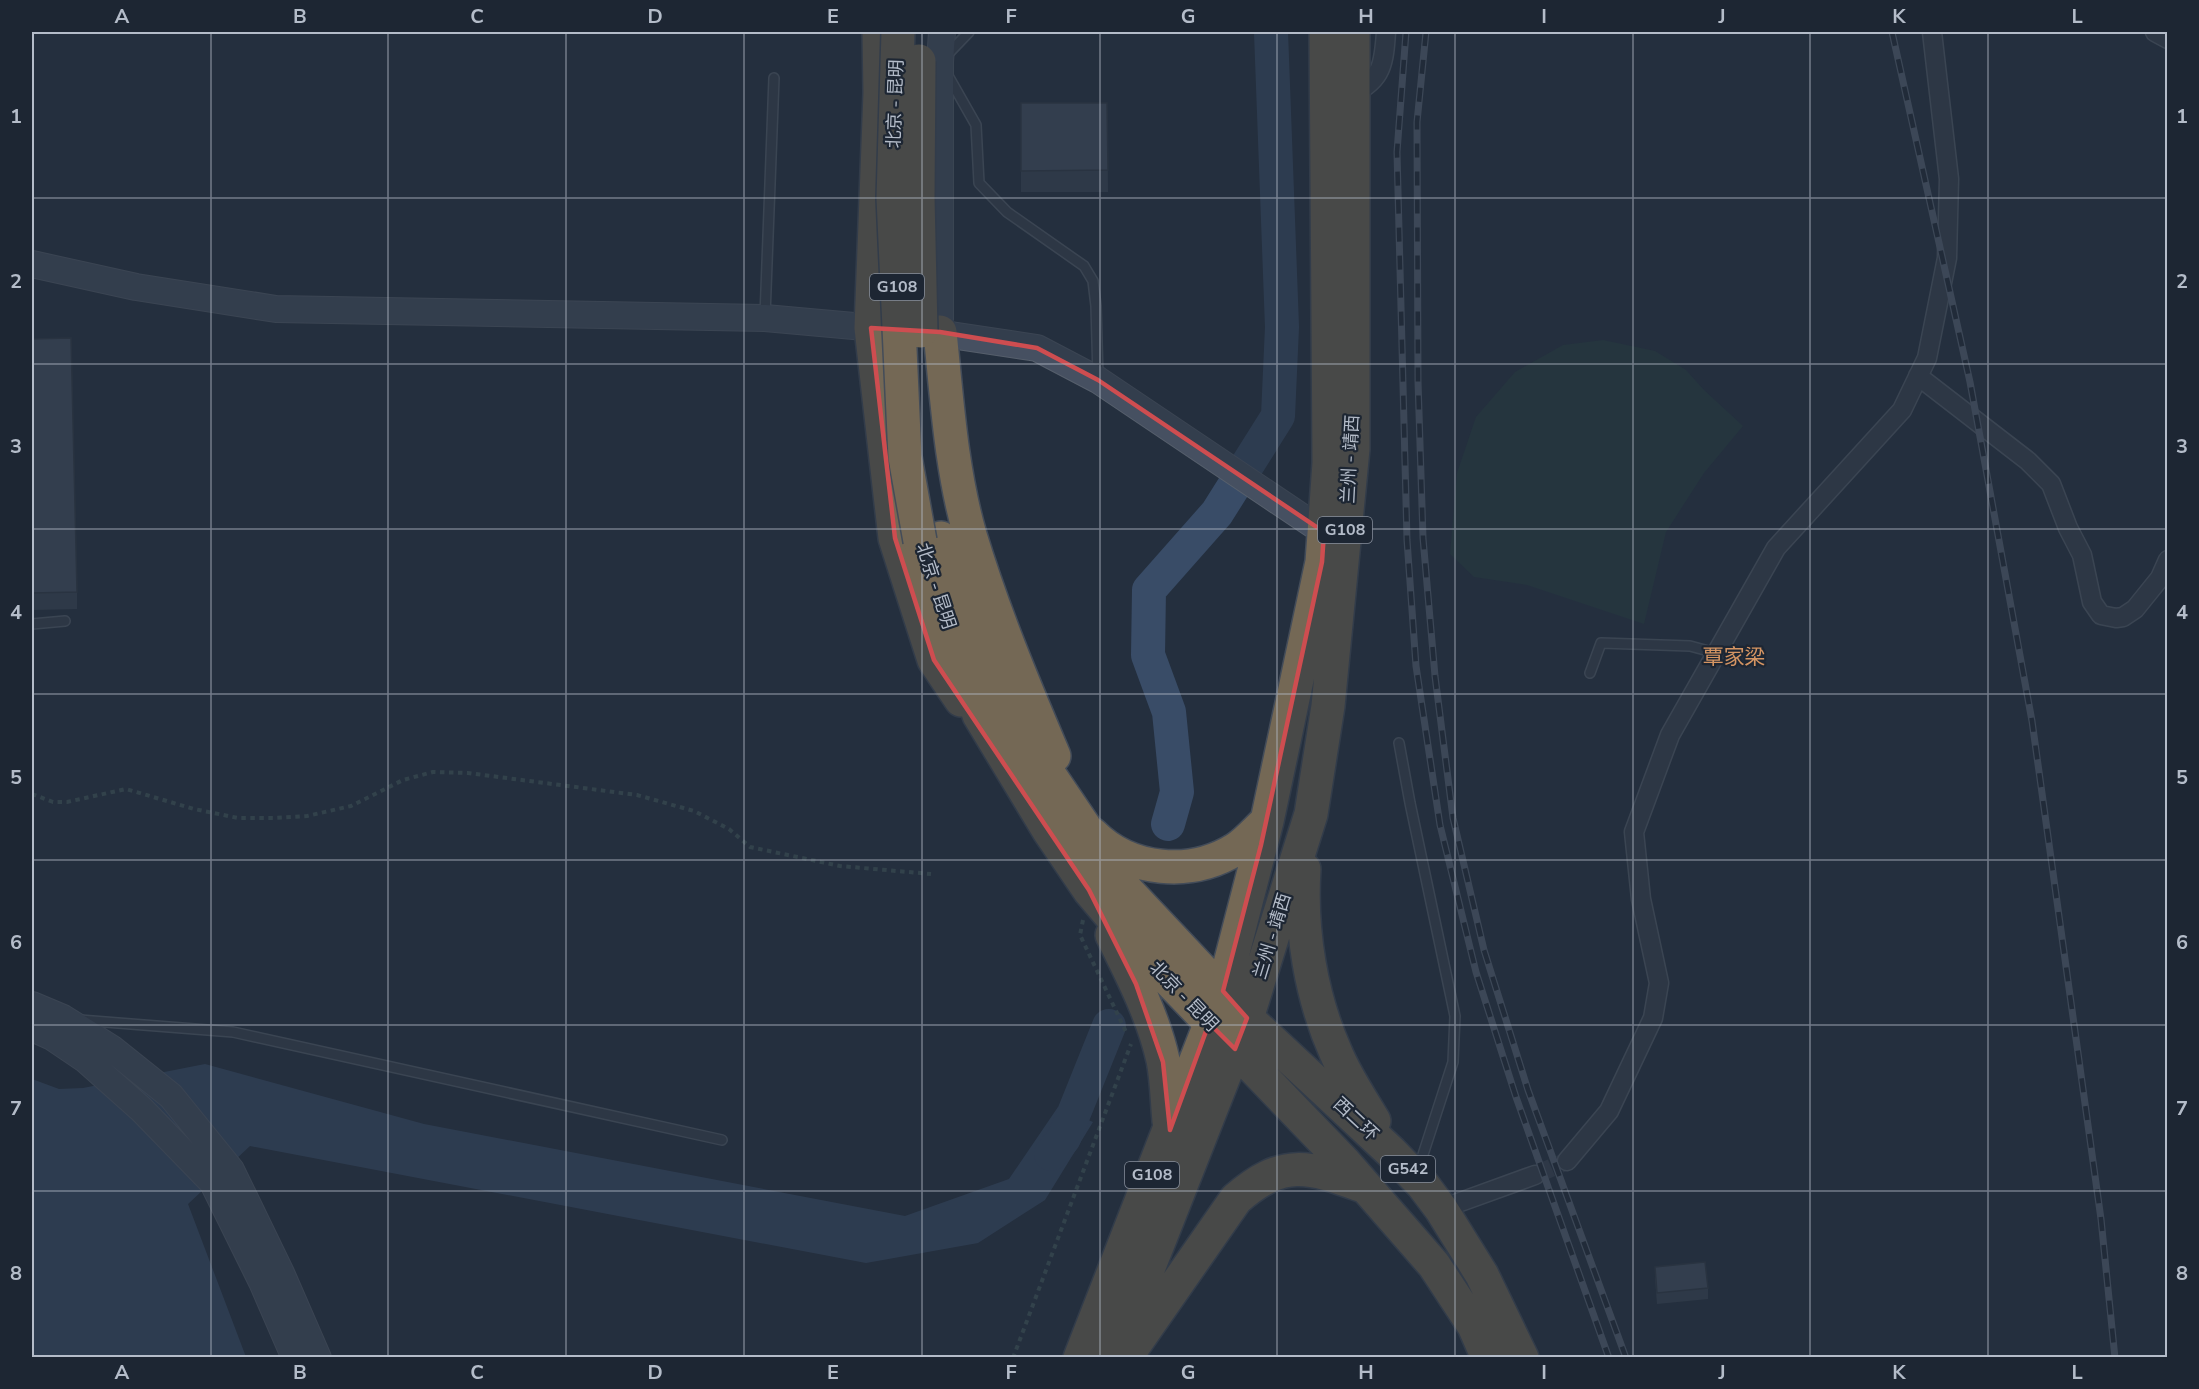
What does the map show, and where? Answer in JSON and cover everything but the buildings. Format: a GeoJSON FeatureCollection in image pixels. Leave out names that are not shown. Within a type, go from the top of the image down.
{"type":"FeatureCollection","features":[{"type":"Feature","properties":{"kind":"highway"},"geometry":{"type":"LineString","coordinates":[[879,32],[880,93],[871,328],[895,538],[934,660],[1049,831]]}},
{"type":"Feature","properties":{"kind":"highway","name":"北京 - 昆明"},"geometry":{"type":"LineString","coordinates":[[898,32],[893,198],[905,457],[978,715],[1049,831],[1089,890],[1139,949],[1235,1048]]}},
{"type":"Feature","properties":{"kind":"highway","name":"北京 - 昆明"},"geometry":{"type":"LineString","coordinates":[[919,32],[918,197],[923,450],[930,539],[1003,706],[1084,826],[1117,880],[1222,991]]}},
{"type":"Feature","properties":{"kind":"highway","name":"兰州 - 靖西"},"geometry":{"type":"LineString","coordinates":[[1222,991],[1267,821],[1322,562],[1329,463],[1326,32]]}},
{"type":"Feature","properties":{"kind":"highway","name":"兰州 - 靖西"},"geometry":{"type":"LineString","coordinates":[[1247,1018],[1311,814],[1328,706],[1353,449],[1353,32]]}},
{"type":"Feature","properties":{"kind":"highway"},"geometry":{"type":"LineString","coordinates":[[940,332],[951,442],[970,533],[1012,658],[1084,826],[1108,847],[1129,858],[1152,865],[1183,867],[1212,861],[1226,855],[1267,821]]}},
{"type":"Feature","properties":{"kind":"highway"},"geometry":{"type":"LineString","coordinates":[[1311,814],[1303,881],[1304,915],[1312,982],[1336,1055],[1391,1152]]}},
{"type":"Feature","properties":{"kind":"highway"},"geometry":{"type":"LineString","coordinates":[[1089,890],[1137,984],[1154,1028],[1163,1062],[1170,1130]]}},
{"type":"Feature","properties":{"kind":"highway","name":"G108"},"geometry":{"type":"LineString","coordinates":[[1080,1358],[1222,991],[1247,1018],[1113,1358]]}},
{"type":"Feature","properties":{"kind":"highway","name":"西二环"},"geometry":{"type":"LineString","coordinates":[[1247,1018],[1416,1178],[1441,1209],[1482,1275],[1522,1358]]}},
{"type":"Feature","properties":{"kind":"highway","name":"西二环"},"geometry":{"type":"LineString","coordinates":[[1235,1048],[1366,1187],[1434,1265],[1474,1326],[1488,1358]]}},
{"type":"Feature","properties":{"kind":"highway"},"geometry":{"type":"LineString","coordinates":[[1126,1358],[1236,1199],[1256,1182],[1281,1171],[1311,1169],[1366,1187]]}},
{"type":"Feature","properties":{"kind":"street"},"geometry":{"type":"LineString","coordinates":[[940,332],[942,32]]}},
{"type":"Feature","properties":{"kind":"street"},"geometry":{"type":"LineString","coordinates":[[1353,93],[1367,87],[1376,79],[1385,56],[1386,32]]}},
{"type":"Feature","properties":{"kind":"street"},"geometry":{"type":"LineString","coordinates":[[1567,1161],[1609,1111],[1653,1018],[1659,983],[1641,899],[1634,832],[1670,735],[1776,549],[1902,410],[1927,358],[1947,258],[1949,179],[1932,32]]}},
{"type":"Feature","properties":{"kind":"street"},"geometry":{"type":"LineString","coordinates":[[2155,32],[2168,39]]}},
{"type":"Feature","properties":{"kind":"street"},"geometry":{"type":"LineString","coordinates":[[32,264],[136,287],[276,309],[765,318],[940,332],[1037,348],[1098,380],[1324,532]]}},
{"type":"Feature","properties":{"kind":"street"},"geometry":{"type":"LineString","coordinates":[[1918,376],[2028,461],[2051,484],[2068,528],[2082,555],[2092,603],[2101,615],[2123,617],[2136,609],[2160,578],[2168,560]]}},
{"type":"Feature","properties":{"kind":"street"},"geometry":{"type":"LineString","coordinates":[[32,1005],[49,1028],[222,1176],[262,1282],[295,1358]]}},
{"type":"Feature","properties":{"kind":"street"},"geometry":{"type":"LineString","coordinates":[[49,1028],[111,1048],[171,1096],[281,1273],[318,1358]]}},
{"type":"Feature","properties":{"kind":"street"},"geometry":{"type":"LineString","coordinates":[[1441,1209],[1535,1175]]}},
{"type":"Feature","properties":{"kind":"lane"},"geometry":{"type":"LineString","coordinates":[[969,32],[940,62],[976,125],[979,183],[1007,212],[1084,266],[1093,281],[1098,380]]}},
{"type":"Feature","properties":{"kind":"lane"},"geometry":{"type":"LineString","coordinates":[[765,318],[774,78]]}},
{"type":"Feature","properties":{"kind":"lane"},"geometry":{"type":"LineString","coordinates":[[32,624],[65,621]]}},
{"type":"Feature","properties":{"kind":"lane"},"geometry":{"type":"LineString","coordinates":[[1590,673],[1601,644],[1690,646],[1716,653]]}},
{"type":"Feature","properties":{"kind":"lane"},"geometry":{"type":"LineString","coordinates":[[1399,743],[1455,1016],[1453,1062],[1416,1178]]}},
{"type":"Feature","properties":{"kind":"lane"},"geometry":{"type":"LineString","coordinates":[[49,1028],[233,1032],[722,1140]]}},
{"type":"Feature","properties":{"kind":"path"},"geometry":{"type":"LineString","coordinates":[[32,794],[53,802],[67,802],[126,789],[194,809],[238,818],[274,818],[307,816],[351,806],[403,780],[432,772],[468,773],[637,795],[694,811],[729,829],[750,847],[840,866],[931,874]]}},
{"type":"Feature","properties":{"kind":"path"},"geometry":{"type":"LineString","coordinates":[[1013,1358],[1132,1045],[1080,935],[1089,890]]}},
{"type":"Feature","properties":{"kind":"highlighted area"},"geometry":{"type":"Polygon","coordinates":[[[871,328],[940,332],[1037,348],[1098,380],[1324,532],[1322,562],[1261,845],[1223,991],[1247,1018],[1235,1049],[1209,1023],[1170,1130],[1163,1062],[1136,984],[1089,890],[934,660],[895,538],[871,328]]]}},
{"type":"Feature","properties":{"kind":"green space"},"geometry":{"type":"Polygon","coordinates":[[[1603,340],[1655,351],[1686,370],[1743,426],[1704,473],[1666,532],[1644,624],[1527,585],[1474,577],[1450,554],[1457,473],[1476,417],[1515,372],[1563,345],[1603,340]]]}},
{"type":"Feature","properties":{"kind":"water"},"geometry":{"type":"Polygon","coordinates":[[[205,1064],[424,1124],[905,1216],[1009,1179],[1058,1107],[1093,1122],[1045,1200],[978,1243],[866,1263],[250,1146],[188,1204],[246,1357],[32,1358],[32,1079],[59,1089],[83,1088],[205,1064]]]}},
{"type":"Feature","properties":{"kind":"waterway"},"geometry":{"type":"LineString","coordinates":[[1168,824],[1177,792],[1169,712],[1148,655],[1149,590],[1217,513],[1278,416],[1282,327],[1271,32]]}},
{"type":"Feature","properties":{"kind":"waterway"},"geometry":{"type":"LineString","coordinates":[[1051,1154],[1064,1138],[1109,1026]]}},
{"type":"Feature","properties":{"kind":"tunnel"},"geometry":{"type":"LineString","coordinates":[[1535,1175],[1567,1161]]}},
{"type":"Feature","properties":{"kind":"railway"},"geometry":{"type":"LineString","coordinates":[[1406,32],[1397,152],[1407,540],[1416,666],[1440,825],[1476,972],[1516,1097],[1609,1358]]}},
{"type":"Feature","properties":{"kind":"railway"},"geometry":{"type":"LineString","coordinates":[[1426,32],[1417,122],[1418,381],[1423,538],[1435,676],[1453,818],[1484,950],[1528,1090],[1626,1358]]}},
{"type":"Feature","properties":{"kind":"railway"},"geometry":{"type":"LineString","coordinates":[[1892,32],[1970,382],[2032,721],[2101,1219],[2115,1358]]}},
{"type":"Feature","properties":{"kind":"district","name":"覃家梁"},"geometry":{"type":"Point","coordinates":[1734,657]}}]}
